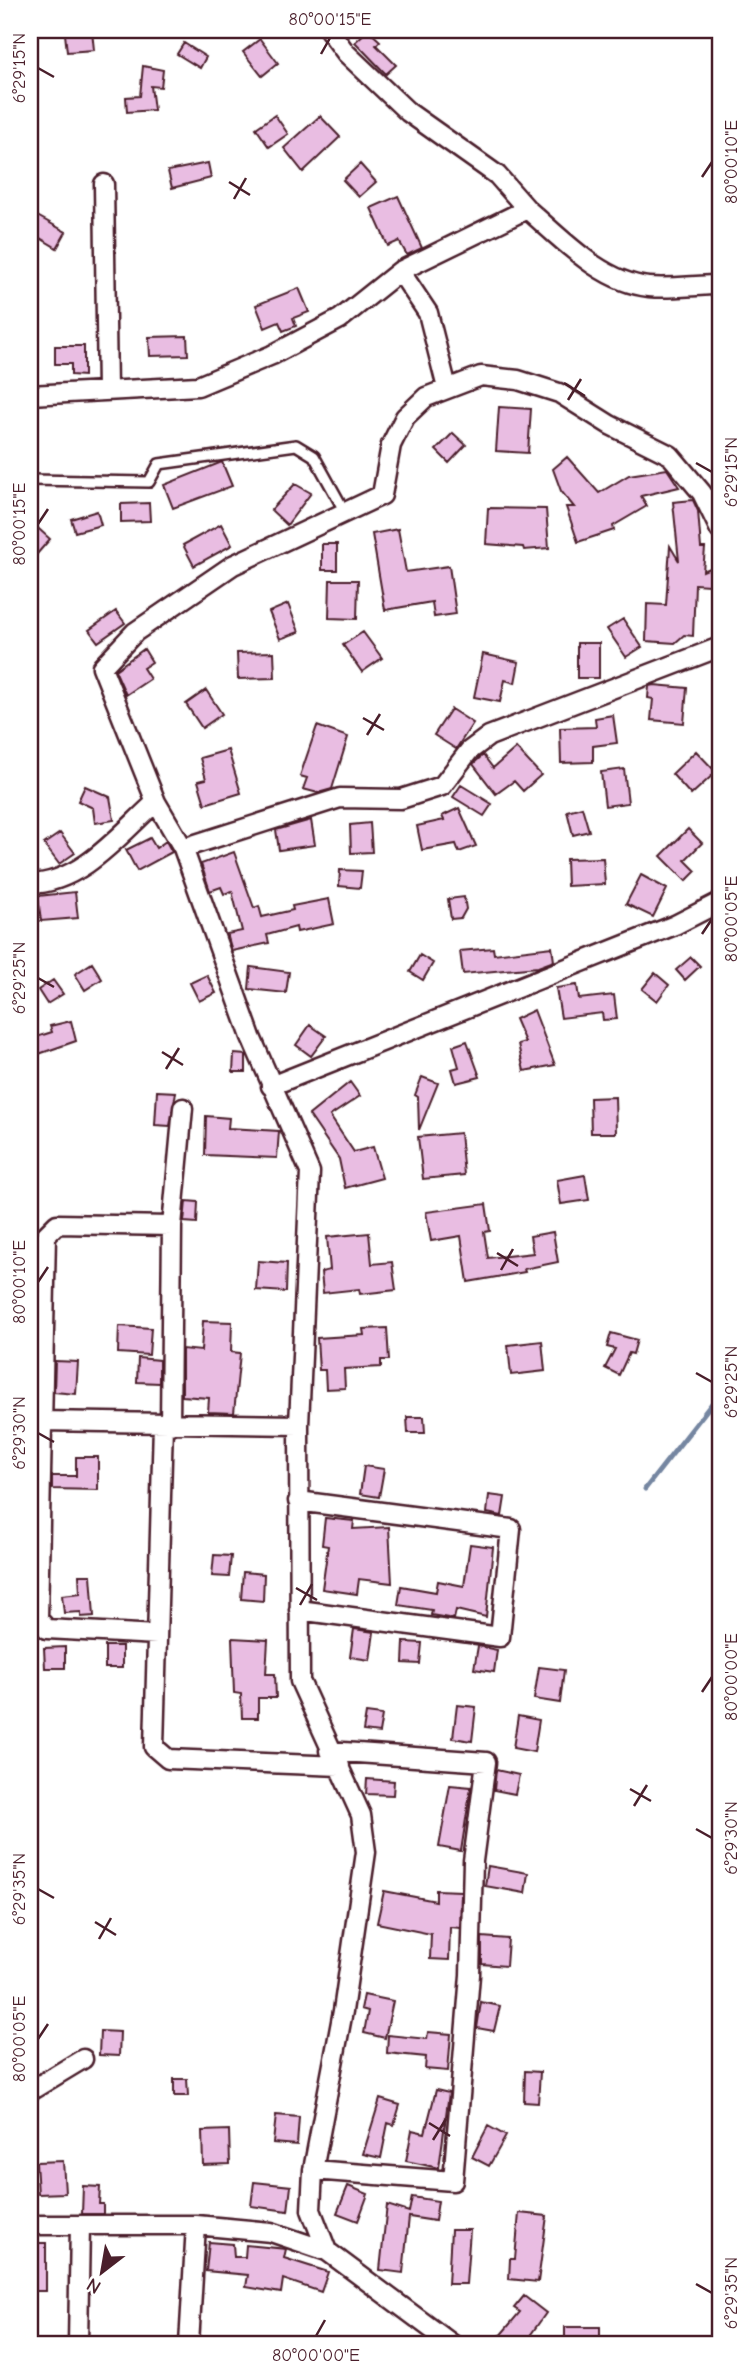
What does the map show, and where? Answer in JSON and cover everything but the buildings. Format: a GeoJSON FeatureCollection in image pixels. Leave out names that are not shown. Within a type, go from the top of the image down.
{"type":"FeatureCollection","features":[{"type":"Feature","properties":{"kind":"street"},"geometry":{"type":"LineString","coordinates":[[329,30],[346,53],[408,112],[497,175],[527,209],[589,262],[620,279],[650,287],[720,285]]}},
{"type":"Feature","properties":{"kind":"street"},"geometry":{"type":"LineString","coordinates":[[104,184],[107,390]]}},
{"type":"Feature","properties":{"kind":"street"},"geometry":{"type":"LineString","coordinates":[[30,395],[198,386],[272,355],[340,319],[400,271],[527,209]]}},
{"type":"Feature","properties":{"kind":"street"},"geometry":{"type":"LineString","coordinates":[[400,271],[428,313],[447,388]]}},
{"type":"Feature","properties":{"kind":"street"},"geometry":{"type":"LineString","coordinates":[[327,2251],[311,2210],[313,2170],[343,2011],[366,1852],[360,1815],[340,1766],[329,1751],[300,1681],[299,1425],[310,1172],[251,1037],[183,848],[156,802],[102,667],[135,632],[233,565],[382,495],[391,445],[405,417],[426,397],[481,376],[518,380],[559,393],[610,425],[670,455],[702,493],[720,530]]}},
{"type":"Feature","properties":{"kind":"street"},"geometry":{"type":"LineString","coordinates":[[183,848],[340,798],[401,799],[442,786],[469,751],[489,736],[720,647]]}},
{"type":"Feature","properties":{"kind":"street"},"geometry":{"type":"LineString","coordinates":[[30,884],[41,884],[80,870],[156,802]]}},
{"type":"Feature","properties":{"kind":"street"},"geometry":{"type":"LineString","coordinates":[[271,1086],[675,925],[720,902]]}},
{"type":"Feature","properties":{"kind":"street"},"geometry":{"type":"LineString","coordinates":[[183,1108],[172,1226],[154,1747],[168,1759],[340,1766]]}},
{"type":"Feature","properties":{"kind":"street"},"geometry":{"type":"LineString","coordinates":[[157,1635],[47,1629],[38,1619],[40,1421],[46,1235],[57,1224],[172,1226]]}},
{"type":"Feature","properties":{"kind":"street"},"geometry":{"type":"LineString","coordinates":[[40,1421],[299,1425]]}},
{"type":"Feature","properties":{"kind":"street"},"geometry":{"type":"LineString","coordinates":[[298,1501],[511,1529],[500,1637],[299,1610]]}},
{"type":"Feature","properties":{"kind":"street"},"geometry":{"type":"LineString","coordinates":[[313,2170],[453,2181],[470,1975],[472,1861],[486,1762],[329,1751]]}},
{"type":"Feature","properties":{"kind":"street"},"geometry":{"type":"LineString","coordinates":[[32,2087],[83,2059]]}},
{"type":"Feature","properties":{"kind":"street"},"geometry":{"type":"LineString","coordinates":[[30,2225],[196,2225],[271,2232],[327,2251],[452,2344]]}},
{"type":"Feature","properties":{"kind":"street"},"geometry":{"type":"LineString","coordinates":[[78,2344],[80,2225]]}},
{"type":"Feature","properties":{"kind":"street"},"geometry":{"type":"LineString","coordinates":[[188,2344],[196,2225]]}},
{"type":"Feature","properties":{"kind":"lane"},"geometry":{"type":"LineString","coordinates":[[30,480],[149,482],[159,464],[296,445],[314,456],[345,512]]}},
{"type":"Feature","properties":{"kind":"waterway"},"geometry":{"type":"LineString","coordinates":[[645,1489],[720,1393]]}}]}
